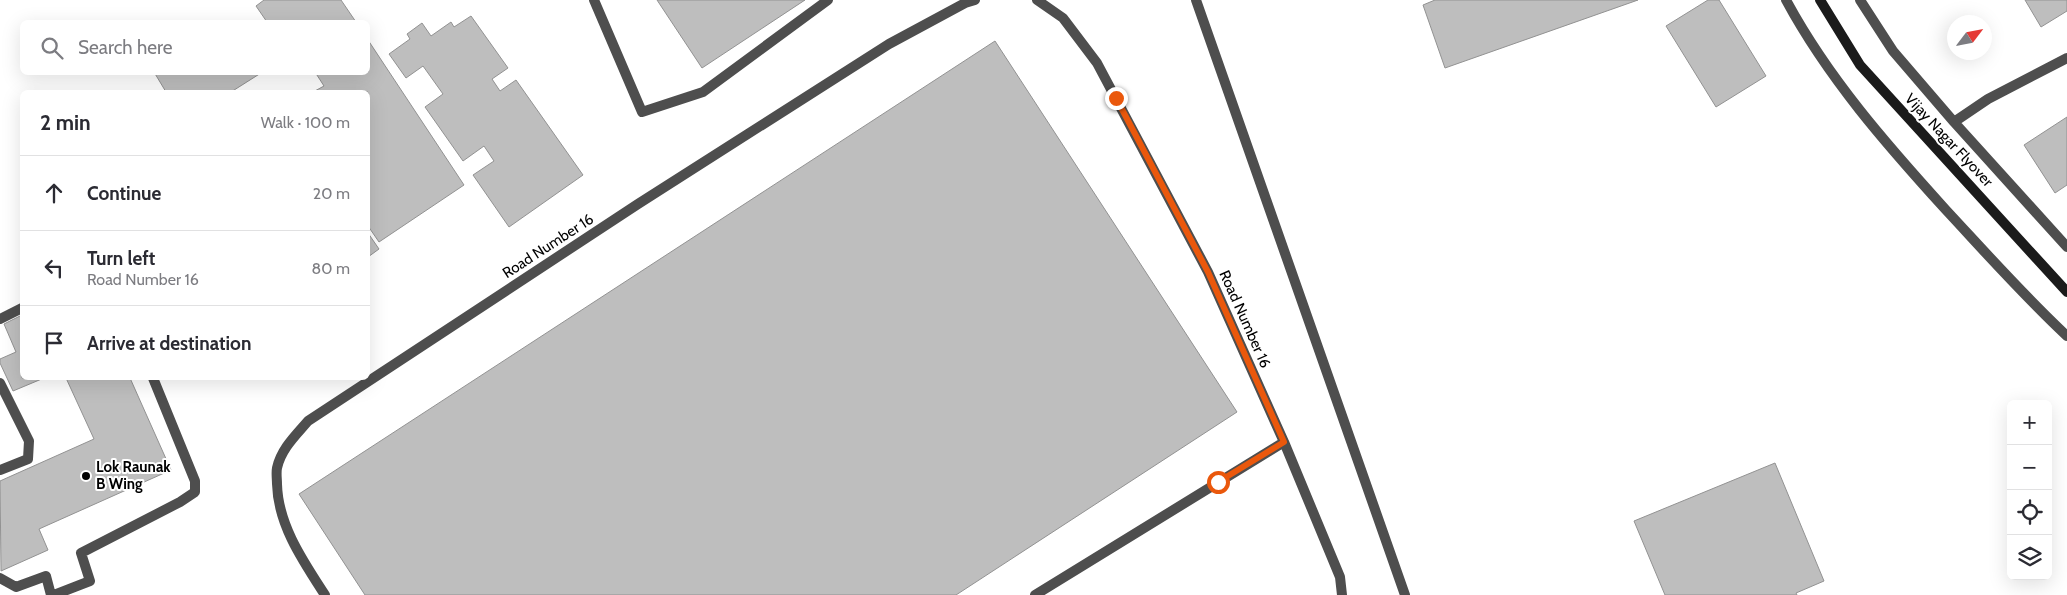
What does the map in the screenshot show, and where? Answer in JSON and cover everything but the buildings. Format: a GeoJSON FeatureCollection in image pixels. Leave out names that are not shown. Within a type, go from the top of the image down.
{"type":"FeatureCollection","features":[{"type":"Feature","properties":{"kind":"main road","name":"Vijay Nagar Flyover"},"geometry":{"type":"LineString","coordinates":[[1820,0],[1860,66],[2067,292]]}},
{"type":"Feature","properties":{"kind":"street"},"geometry":{"type":"LineString","coordinates":[[594,0],[642,112],[703,92],[828,0]]}},
{"type":"Feature","properties":{"kind":"street","name":"Road Number 16"},"geometry":{"type":"LineString","coordinates":[[325,595],[306,566],[284,524],[277,496],[276,469],[287,445],[308,421],[638,204],[881,49],[965,3],[975,0]]}},
{"type":"Feature","properties":{"kind":"street","name":"Road Number 16"},"geometry":{"type":"LineString","coordinates":[[1037,0],[1063,18],[1097,63],[1208,272],[1284,442],[1340,577],[1342,595]]}},
{"type":"Feature","properties":{"kind":"street"},"geometry":{"type":"LineString","coordinates":[[1196,0],[1405,595]]}},
{"type":"Feature","properties":{"kind":"street"},"geometry":{"type":"LineString","coordinates":[[1786,0],[1802,30],[1850,98],[1898,156],[2027,299],[2067,336]]}},
{"type":"Feature","properties":{"kind":"street"},"geometry":{"type":"LineString","coordinates":[[1860,0],[1893,51],[1954,122],[2067,247]]}},
{"type":"Feature","properties":{"kind":"street"},"geometry":{"type":"LineString","coordinates":[[1954,122],[1988,99],[2067,58]]}},
{"type":"Feature","properties":{"kind":"street"},"geometry":{"type":"LineString","coordinates":[[0,319],[20,309]]}},
{"type":"Feature","properties":{"kind":"street"},"geometry":{"type":"LineString","coordinates":[[0,578],[19,591],[46,576],[53,595],[90,581],[81,553],[180,502],[195,492],[195,481],[154,380]]}},
{"type":"Feature","properties":{"kind":"street"},"geometry":{"type":"LineString","coordinates":[[0,383],[29,441],[30,450],[28,459],[0,470]]}},
{"type":"Feature","properties":{"kind":"street"},"geometry":{"type":"LineString","coordinates":[[1035,595],[1284,442]]}},
{"type":"Feature","properties":{"kind":"place","name":"Lok Raunak B Wing"},"geometry":{"type":"Point","coordinates":[86,476]}},
{"type":"Feature","properties":{"kind":"route"},"geometry":{"type":"LineString","coordinates":[[1116,98],[1208,272],[1284,442],[1218,482]]}}]}
